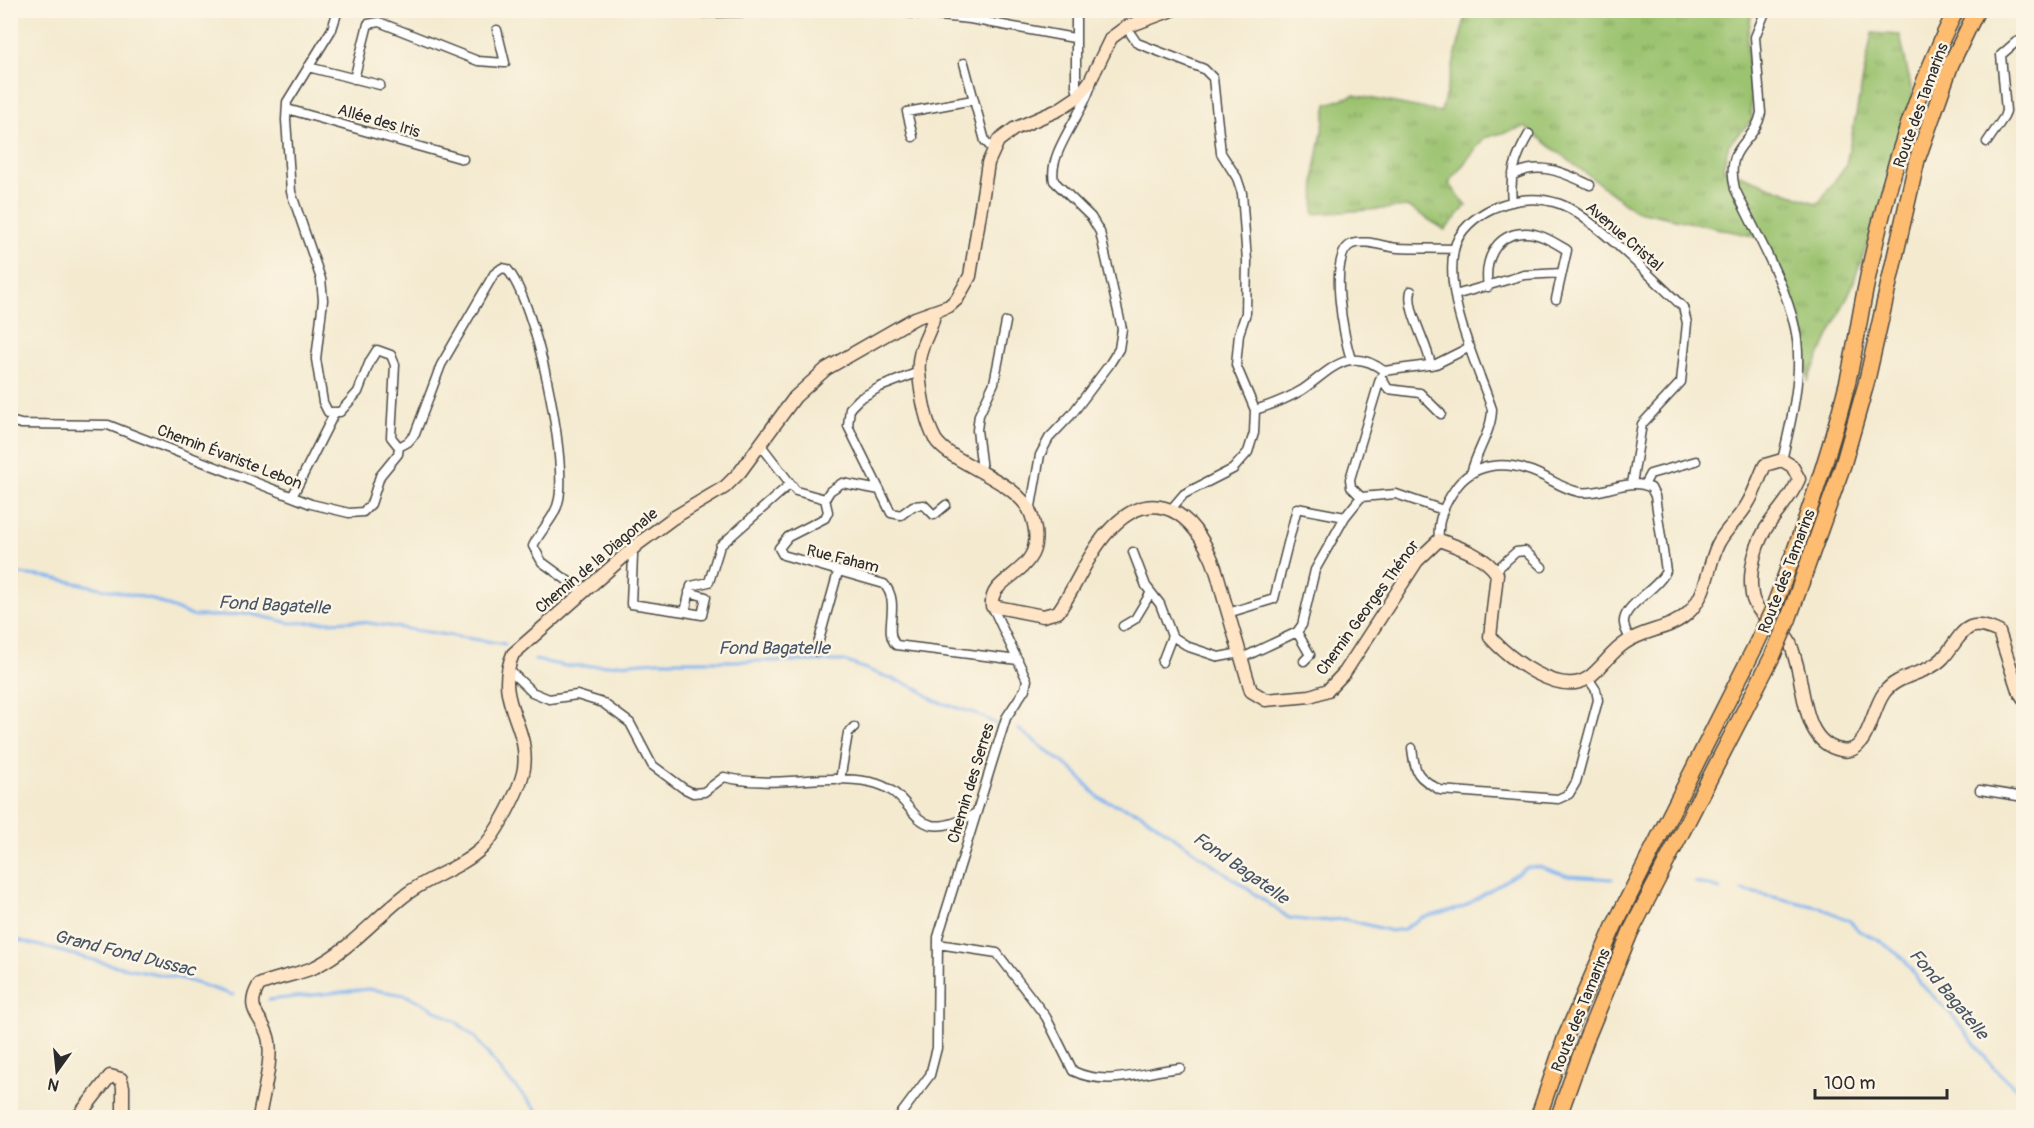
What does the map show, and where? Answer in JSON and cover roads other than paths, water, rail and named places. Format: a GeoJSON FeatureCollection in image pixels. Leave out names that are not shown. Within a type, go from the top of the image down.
{"type":"FeatureCollection","features":[{"type":"Feature","properties":{"kind":"highway","name":"Route des Tamarins"},"geometry":{"type":"LineString","coordinates":[[1538,1118],[1566,1036],[1615,924],[1755,647],[1831,443],[1848,382],[1866,285],[1890,183],[1931,59],[1956,10]]}},
{"type":"Feature","properties":{"kind":"highway","name":"Route des Tamarins"},"geometry":{"type":"LineString","coordinates":[[1558,1118],[1587,1037],[1630,933],[1773,655],[1788,620],[1849,445],[1866,384],[1886,285],[1917,160],[1951,64],[1977,10]]}},
{"type":"Feature","properties":{"kind":"street"},"geometry":{"type":"LineString","coordinates":[[338,10],[332,30],[287,102],[291,192],[321,279],[323,300],[316,359],[323,402],[328,412],[340,412],[358,392],[370,361],[377,350],[391,355],[395,365],[391,437],[399,447],[408,442],[415,434],[441,365],[494,274],[502,268],[507,269],[519,286],[550,389],[555,416],[560,496],[556,513],[541,530],[533,546],[542,562],[583,592]]}},
{"type":"Feature","properties":{"kind":"street"},"geometry":{"type":"LineString","coordinates":[[702,13],[837,10]]}},
{"type":"Feature","properties":{"kind":"street"},"geometry":{"type":"LineString","coordinates":[[881,10],[970,19],[1074,38]]}},
{"type":"Feature","properties":{"kind":"street"},"geometry":{"type":"LineString","coordinates":[[1076,10],[1074,38],[1076,87],[1079,96]]}},
{"type":"Feature","properties":{"kind":"street"},"geometry":{"type":"LineString","coordinates":[[964,63],[985,141],[993,149],[1014,129],[1058,110],[1079,96],[1095,72],[1111,38],[1126,27],[1172,10]]}},
{"type":"Feature","properties":{"kind":"street"},"geometry":{"type":"LineString","coordinates":[[1766,10],[1755,38],[1761,113],[1759,123],[1740,145],[1731,172],[1735,189],[1785,297],[1795,327],[1798,350],[1795,387],[1782,459]]}},
{"type":"Feature","properties":{"kind":"street"},"geometry":{"type":"LineString","coordinates":[[354,78],[368,24],[372,22],[379,22],[478,61],[505,63],[497,30]]}},
{"type":"Feature","properties":{"kind":"street"},"geometry":{"type":"LineString","coordinates":[[1095,72],[1089,98],[1062,142],[1053,175],[1054,181],[1091,217],[1100,232],[1122,329],[1119,349],[1072,414],[1049,438],[1040,455],[1030,512],[1035,540],[1031,554],[1025,566],[995,588],[991,598],[992,606],[1043,616],[1058,612],[1071,594],[1087,560],[1107,532],[1135,510],[1152,504],[1172,508],[1184,494],[1233,469],[1248,452],[1254,433],[1255,410],[1236,365],[1239,334],[1246,313],[1247,261],[1242,193],[1237,178],[1221,153],[1213,78],[1204,69],[1137,44],[1126,27]]}},
{"type":"Feature","properties":{"kind":"street"},"geometry":{"type":"LineString","coordinates":[[1987,142],[2006,111],[2001,55],[2016,42],[2024,40]]}},
{"type":"Feature","properties":{"kind":"street"},"geometry":{"type":"LineString","coordinates":[[308,67],[380,85]]}},
{"type":"Feature","properties":{"kind":"street"},"geometry":{"type":"LineString","coordinates":[[913,137],[908,112],[973,100]]}},
{"type":"Feature","properties":{"kind":"street","name":"Allée des Iris"},"geometry":{"type":"LineString","coordinates":[[287,109],[463,159]]}},
{"type":"Feature","properties":{"kind":"street"},"geometry":{"type":"LineString","coordinates":[[1512,202],[1512,176],[1520,149],[1529,134]]}},
{"type":"Feature","properties":{"kind":"street","name":"Chemin de la Diagonale"},"geometry":{"type":"LineString","coordinates":[[507,668],[513,654],[630,551],[673,518],[725,487],[741,472],[795,397],[826,369],[915,318],[949,306],[957,299],[970,276],[988,163],[993,149]]}},
{"type":"Feature","properties":{"kind":"street"},"geometry":{"type":"LineString","coordinates":[[1512,176],[1522,170],[1540,167],[1563,172],[1590,185]]}},
{"type":"Feature","properties":{"kind":"street","name":"Avenue Cristal"},"geometry":{"type":"LineString","coordinates":[[1454,249],[1474,218],[1512,202],[1547,201],[1562,204],[1581,216],[1683,307],[1687,323],[1681,382],[1642,424],[1632,484]]}},
{"type":"Feature","properties":{"kind":"street"},"geometry":{"type":"LineString","coordinates":[[1488,287],[1486,266],[1492,250],[1508,238],[1524,233],[1538,236],[1567,250],[1556,299]]}},
{"type":"Feature","properties":{"kind":"street"},"geometry":{"type":"LineString","coordinates":[[1351,359],[1344,339],[1341,310],[1339,277],[1342,253],[1350,245],[1363,242],[1400,248],[1454,249],[1455,295],[1492,409],[1492,422],[1478,450],[1472,470],[1458,484],[1443,510],[1438,528],[1439,540]]}},
{"type":"Feature","properties":{"kind":"street"},"geometry":{"type":"LineString","coordinates":[[1455,295],[1524,275],[1562,273]]}},
{"type":"Feature","properties":{"kind":"street"},"geometry":{"type":"LineString","coordinates":[[1412,291],[1410,297],[1412,314],[1428,346],[1431,364]]}},
{"type":"Feature","properties":{"kind":"street"},"geometry":{"type":"LineString","coordinates":[[934,312],[920,348],[919,372],[928,424],[944,450],[982,470],[1016,496],[1030,512]]}},
{"type":"Feature","properties":{"kind":"street"},"geometry":{"type":"LineString","coordinates":[[982,470],[977,430],[979,415],[994,383],[1006,322]]}},
{"type":"Feature","properties":{"kind":"street"},"geometry":{"type":"LineString","coordinates":[[1382,375],[1431,364],[1470,347]]}},
{"type":"Feature","properties":{"kind":"street"},"geometry":{"type":"LineString","coordinates":[[1255,410],[1288,398],[1336,363],[1351,359],[1376,365],[1392,391],[1420,393],[1441,414]]}},
{"type":"Feature","properties":{"kind":"street"},"geometry":{"type":"LineString","coordinates":[[919,372],[880,387],[859,399],[850,408],[848,426],[891,513],[896,516],[913,506],[924,505],[934,515],[946,505]]}},
{"type":"Feature","properties":{"kind":"street"},"geometry":{"type":"LineString","coordinates":[[1361,497],[1351,487],[1350,479],[1382,375]]}},
{"type":"Feature","properties":{"kind":"street"},"geometry":{"type":"LineString","coordinates":[[293,495],[335,412]]}},
{"type":"Feature","properties":{"kind":"street","name":"Chemin Évariste Lebon"},"geometry":{"type":"LineString","coordinates":[[10,421],[21,424],[108,425],[335,511],[363,512],[371,504],[380,476],[398,454],[399,447]]}},
{"type":"Feature","properties":{"kind":"street"},"geometry":{"type":"LineString","coordinates":[[760,444],[796,491],[825,499],[830,491],[842,483],[880,490]]}},
{"type":"Feature","properties":{"kind":"street"},"geometry":{"type":"LineString","coordinates":[[1782,459],[1792,466],[1798,480],[1793,493],[1769,523],[1757,548],[1752,573],[1752,594],[1755,603],[1768,611],[1789,641],[1808,716],[1818,736],[1832,748],[1845,751],[1853,749],[1862,742],[1885,692],[1892,686],[1934,665],[1969,626],[1981,624],[1999,632],[2018,690],[2024,699]]}},
{"type":"Feature","properties":{"kind":"street"},"geometry":{"type":"LineString","coordinates":[[1542,567],[1526,551],[1516,552],[1495,570],[1497,584],[1490,637],[1497,645],[1546,679],[1561,684],[1577,683],[1588,678],[1630,639],[1673,624],[1687,614],[1704,588],[1717,545],[1726,530],[1748,504],[1764,465],[1782,459]]}},
{"type":"Feature","properties":{"kind":"street"},"geometry":{"type":"LineString","coordinates":[[1644,484],[1650,474],[1696,461]]}},
{"type":"Feature","properties":{"kind":"street"},"geometry":{"type":"LineString","coordinates":[[1472,470],[1492,465],[1529,470],[1577,492],[1593,493],[1632,484],[1644,484],[1651,488],[1655,496],[1666,571],[1662,581],[1626,612],[1623,623],[1630,639]]}},
{"type":"Feature","properties":{"kind":"street"},"geometry":{"type":"LineString","coordinates":[[685,612],[691,586],[708,582],[720,546],[790,483]]}},
{"type":"Feature","properties":{"kind":"street"},"geometry":{"type":"LineString","coordinates":[[1133,552],[1150,594],[1160,604],[1172,636],[1189,647],[1219,657],[1241,655],[1297,632],[1304,619],[1312,579],[1345,517],[1361,497],[1396,494],[1443,510]]}},
{"type":"Feature","properties":{"kind":"street","name":"Rue Faham"},"geometry":{"type":"LineString","coordinates":[[825,499],[828,512],[825,518],[788,537],[779,548],[783,555],[793,560],[876,581],[890,591],[894,604],[892,641],[896,645],[1018,660]]}},
{"type":"Feature","properties":{"kind":"street","name":"Chemin Georges Thénor"},"geometry":{"type":"LineString","coordinates":[[1172,508],[1205,544],[1212,558],[1251,691],[1257,697],[1266,700],[1311,696],[1328,690],[1345,672],[1417,561],[1439,540],[1467,552],[1495,570]]}},
{"type":"Feature","properties":{"kind":"street"},"geometry":{"type":"LineString","coordinates":[[1228,613],[1274,599],[1297,508],[1345,517]]}},
{"type":"Feature","properties":{"kind":"street"},"geometry":{"type":"LineString","coordinates":[[630,551],[633,555],[631,604],[702,615],[706,597],[689,592]]}},
{"type":"Feature","properties":{"kind":"street"},"geometry":{"type":"LineString","coordinates":[[816,651],[838,572]]}},
{"type":"Feature","properties":{"kind":"street"},"geometry":{"type":"LineString","coordinates":[[1123,626],[1135,620],[1150,594]]}},
{"type":"Feature","properties":{"kind":"street","name":"Chemin des Serres"},"geometry":{"type":"LineString","coordinates":[[898,1118],[930,1075],[937,1048],[938,937],[1006,718],[1025,689],[1027,680],[992,606]]}},
{"type":"Feature","properties":{"kind":"street"},"geometry":{"type":"LineString","coordinates":[[1297,632],[1310,655],[1304,661]]}},
{"type":"Feature","properties":{"kind":"street"},"geometry":{"type":"LineString","coordinates":[[1162,662],[1172,636]]}},
{"type":"Feature","properties":{"kind":"street"},"geometry":{"type":"LineString","coordinates":[[507,668],[532,692],[549,699],[578,695],[603,703],[630,723],[651,765],[693,793],[704,792],[724,777],[745,783],[803,778],[872,782],[898,796],[917,817],[934,827],[953,825],[976,813]]}},
{"type":"Feature","properties":{"kind":"street"},"geometry":{"type":"LineString","coordinates":[[259,1118],[269,1054],[268,1038],[252,1006],[253,995],[259,986],[313,968],[333,956],[357,939],[408,893],[471,857],[494,833],[524,770],[525,753],[508,699],[507,668]]}},
{"type":"Feature","properties":{"kind":"street"},"geometry":{"type":"LineString","coordinates":[[1412,748],[1415,771],[1424,781],[1440,790],[1558,799],[1569,794],[1576,782],[1598,700],[1596,690],[1588,678]]}},
{"type":"Feature","properties":{"kind":"street"},"geometry":{"type":"LineString","coordinates":[[840,780],[848,733],[854,727]]}},
{"type":"Feature","properties":{"kind":"street"},"geometry":{"type":"LineString","coordinates":[[1980,790],[2024,797]]}},
{"type":"Feature","properties":{"kind":"street"},"geometry":{"type":"LineString","coordinates":[[938,944],[997,953],[1042,1011],[1070,1067],[1079,1074],[1100,1078],[1136,1077],[1180,1068]]}},
{"type":"Feature","properties":{"kind":"street"},"geometry":{"type":"LineString","coordinates":[[77,1118],[110,1076],[120,1079],[123,1087],[123,1118]]}},
{"type":"Feature","properties":{"kind":"waterway","name":"Fond Bagatelle"},"geometry":{"type":"LineString","coordinates":[[10,573],[48,577],[152,599],[192,616],[226,616],[246,613],[291,623],[356,621],[505,644]]}},
{"type":"Feature","properties":{"kind":"waterway","name":"Fond Bagatelle"},"geometry":{"type":"LineString","coordinates":[[535,660],[566,666],[657,661],[844,661],[917,688],[935,701],[977,714],[1000,726]]}},
{"type":"Feature","properties":{"kind":"waterway","name":"Fond Bagatelle"},"geometry":{"type":"LineString","coordinates":[[1018,729],[1073,770],[1099,798],[1140,813],[1289,918],[1313,921],[1345,919],[1391,931],[1404,929],[1421,918],[1462,908],[1527,867],[1541,867],[1568,876],[1612,879]]}},
{"type":"Feature","properties":{"kind":"waterway","name":"Fond Bagatelle"},"geometry":{"type":"LineString","coordinates":[[1695,882],[1720,889]]}},
{"type":"Feature","properties":{"kind":"waterway","name":"Fond Bagatelle"},"geometry":{"type":"LineString","coordinates":[[1742,890],[1822,908],[1850,921],[1859,931],[1879,940],[1904,959],[1921,984],[1952,1015],[1993,1067],[2024,1096]]}},
{"type":"Feature","properties":{"kind":"waterway","name":"Grand Fond Dussac"},"geometry":{"type":"LineString","coordinates":[[10,938],[112,965],[183,979],[233,995]]}},
{"type":"Feature","properties":{"kind":"waterway","name":"Grand Fond Dussac"},"geometry":{"type":"LineString","coordinates":[[269,1000],[368,989],[405,995],[455,1021],[475,1037],[503,1074],[545,1118]]}}]}
